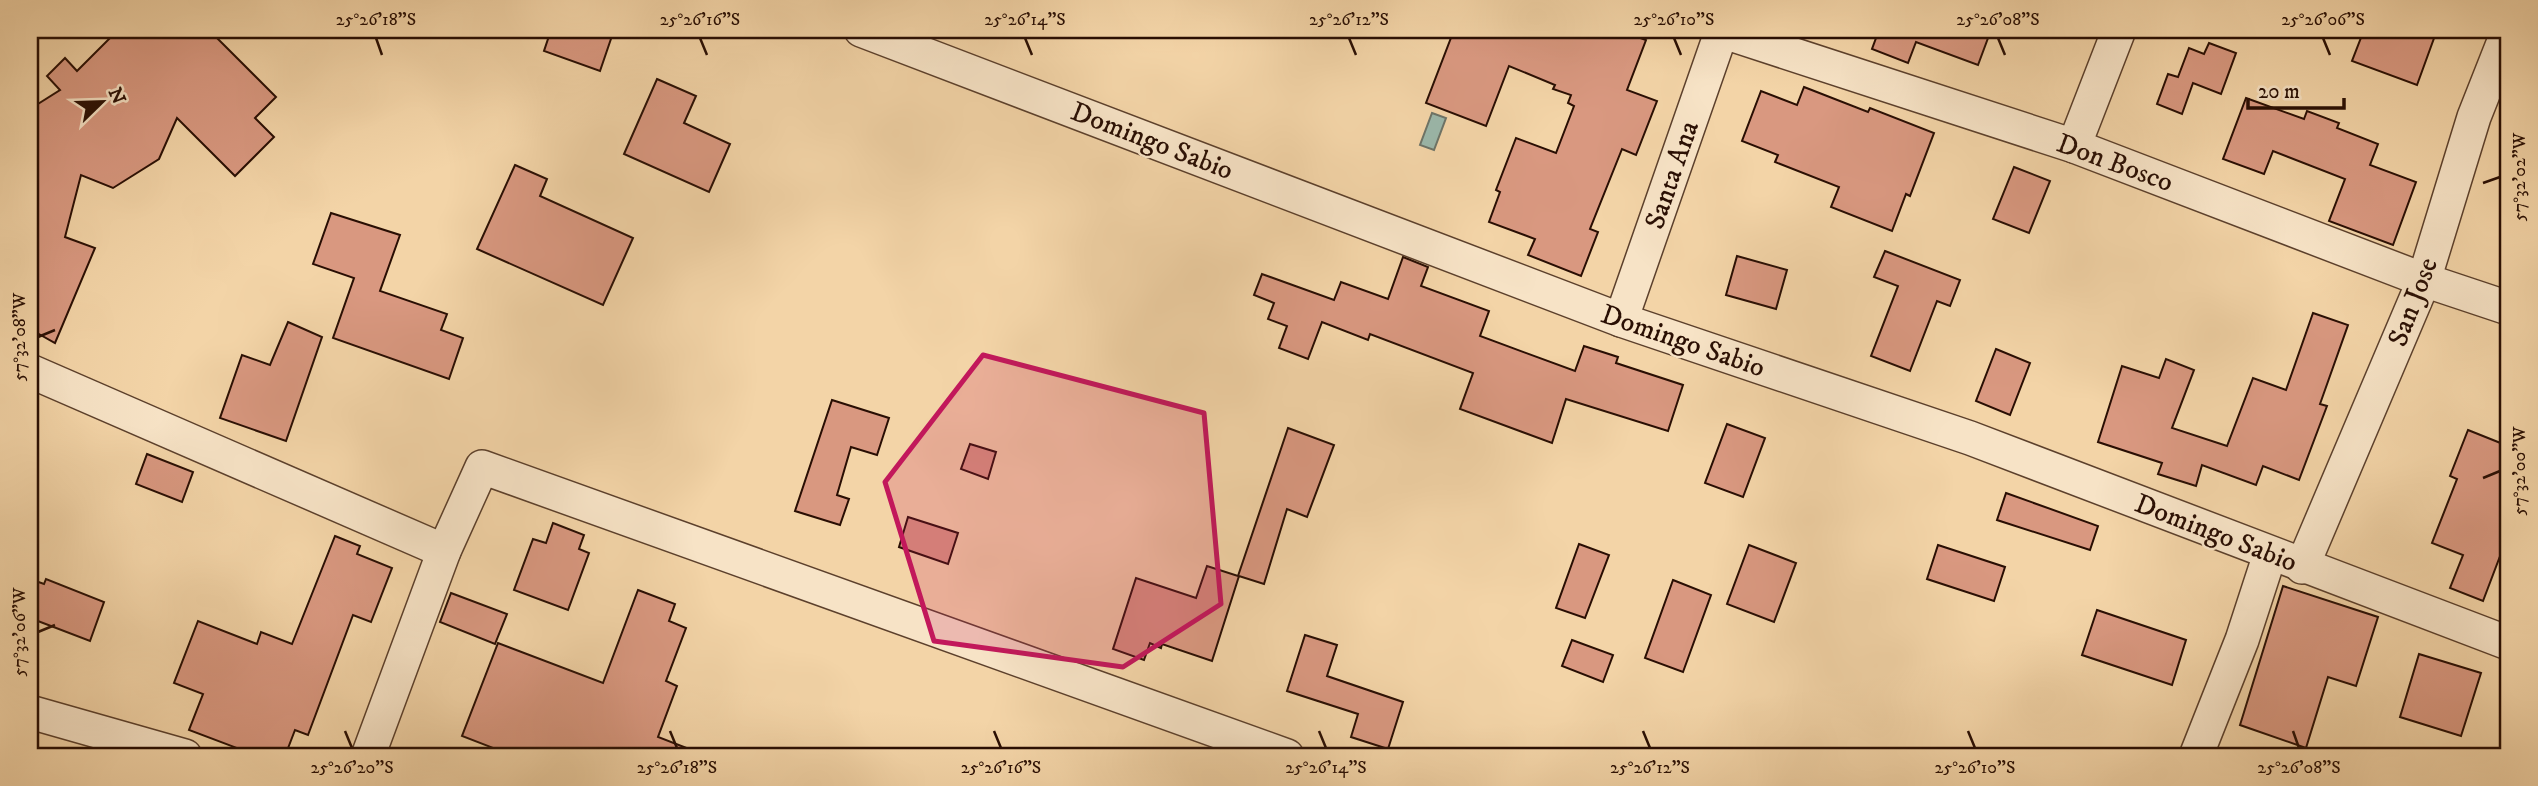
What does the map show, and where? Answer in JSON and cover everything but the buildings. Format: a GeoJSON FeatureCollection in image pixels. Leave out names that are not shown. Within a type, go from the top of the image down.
{"type":"FeatureCollection","features":[{"type":"Feature","properties":{"kind":"street","name":"Domingo Sabio"},"geometry":{"type":"LineString","coordinates":[[861,30],[1621,320],[1969,438],[2302,567],[2508,643]]}},
{"type":"Feature","properties":{"kind":"street","name":"Santa Ana"},"geometry":{"type":"LineString","coordinates":[[1621,320],[1721,30]]}},
{"type":"Feature","properties":{"kind":"street","name":"Don Bosco"},"geometry":{"type":"LineString","coordinates":[[1721,30],[2074,146],[2424,280],[2508,308]]}},
{"type":"Feature","properties":{"kind":"street"},"geometry":{"type":"LineString","coordinates":[[2074,146],[2119,30]]}},
{"type":"Feature","properties":{"kind":"street","name":"San Jose"},"geometry":{"type":"LineString","coordinates":[[2302,567],[2424,280],[2474,117],[2508,31]]}},
{"type":"Feature","properties":{"kind":"street"},"geometry":{"type":"LineString","coordinates":[[30,371],[444,551]]}},
{"type":"Feature","properties":{"kind":"street"},"geometry":{"type":"LineString","coordinates":[[368,756],[444,551],[482,467],[1267,753]]}},
{"type":"Feature","properties":{"kind":"street"},"geometry":{"type":"LineString","coordinates":[[2196,756],[2242,640],[2270,554]]}},
{"type":"Feature","properties":{"kind":"street"},"geometry":{"type":"LineString","coordinates":[[30,712],[185,756]]}},
{"type":"Feature","properties":{"kind":"highlighted area"},"geometry":{"type":"Polygon","coordinates":[[[983,355],[1204,413],[1221,604],[1123,667],[934,641],[885,482],[983,355]]]}},
{"type":"Feature","properties":{"kind":"shaded area"},"geometry":{"type":"Polygon","coordinates":[[[1432,113],[1446,118],[1434,150],[1420,145],[1432,113]]]}}]}
